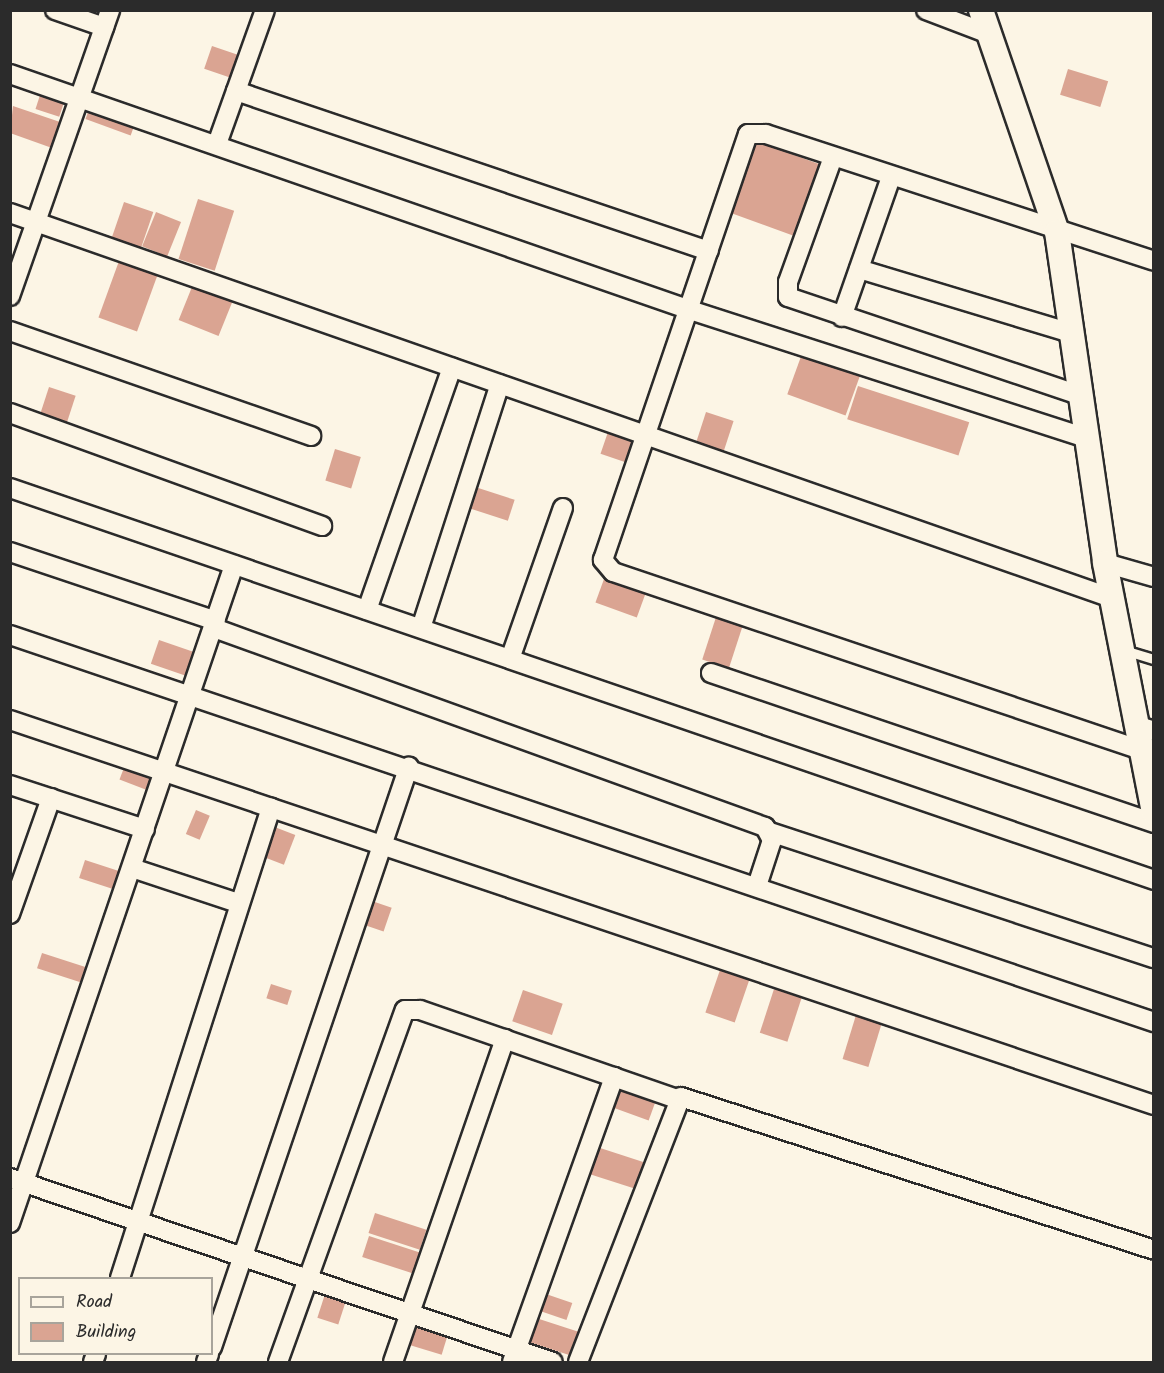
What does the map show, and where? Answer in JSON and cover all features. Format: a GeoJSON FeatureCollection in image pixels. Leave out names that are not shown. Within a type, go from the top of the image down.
{"type":"FeatureCollection","features":[{"type":"Feature","properties":{"kind":"street"},"geometry":{"type":"LineString","coordinates":[[10,296],[107,19],[55,10]]}},
{"type":"Feature","properties":{"kind":"street"},"geometry":{"type":"LineString","coordinates":[[217,144],[265,10]]}},
{"type":"Feature","properties":{"kind":"street"},"geometry":{"type":"LineString","coordinates":[[926,10],[989,34]]}},
{"type":"Feature","properties":{"kind":"street"},"geometry":{"type":"LineString","coordinates":[[981,10],[1057,232],[1105,563],[1122,650],[1144,735],[1154,812]]}},
{"type":"Feature","properties":{"kind":"street"},"geometry":{"type":"LineString","coordinates":[[10,74],[690,310],[1086,438]]}},
{"type":"Feature","properties":{"kind":"street"},"geometry":{"type":"LineString","coordinates":[[236,91],[709,251]]}},
{"type":"Feature","properties":{"kind":"street"},"geometry":{"type":"LineString","coordinates":[[1144,735],[613,572],[605,566],[605,553],[690,310],[748,134],[766,134],[1057,232],[1154,261]]}},
{"type":"Feature","properties":{"kind":"street"},"geometry":{"type":"LineString","coordinates":[[833,157],[786,291],[795,302],[1079,395]]}},
{"type":"Feature","properties":{"kind":"street"},"geometry":{"type":"LineString","coordinates":[[842,317],[891,177]]}},
{"type":"Feature","properties":{"kind":"street"},"geometry":{"type":"LineString","coordinates":[[10,213],[1112,597]]}},
{"type":"Feature","properties":{"kind":"street"},"geometry":{"type":"LineString","coordinates":[[859,270],[1071,333]]}},
{"type":"Feature","properties":{"kind":"street"},"geometry":{"type":"LineString","coordinates":[[10,331],[311,436]]}},
{"type":"Feature","properties":{"kind":"street"},"geometry":{"type":"LineString","coordinates":[[367,610],[452,367]]}},
{"type":"Feature","properties":{"kind":"street"},"geometry":{"type":"LineString","coordinates":[[421,628],[500,384]]}},
{"type":"Feature","properties":{"kind":"street"},"geometry":{"type":"LineString","coordinates":[[10,413],[321,526]]}},
{"type":"Feature","properties":{"kind":"street"},"geometry":{"type":"LineString","coordinates":[[10,488],[1154,880]]}},
{"type":"Feature","properties":{"kind":"street"},"geometry":{"type":"LineString","coordinates":[[510,658],[563,508]]}},
{"type":"Feature","properties":{"kind":"street"},"geometry":{"type":"LineString","coordinates":[[10,552],[215,624],[770,832],[1154,957]]}},
{"type":"Feature","properties":{"kind":"street"},"geometry":{"type":"LineString","coordinates":[[1105,563],[1154,577]]}},
{"type":"Feature","properties":{"kind":"street"},"geometry":{"type":"LineString","coordinates":[[10,1223],[17,1180],[132,868],[234,565]]}},
{"type":"Feature","properties":{"kind":"street"},"geometry":{"type":"LineString","coordinates":[[10,635],[409,766],[1154,1023]]}},
{"type":"Feature","properties":{"kind":"street"},"geometry":{"type":"LineString","coordinates":[[711,673],[1154,823]]}},
{"type":"Feature","properties":{"kind":"street"},"geometry":{"type":"LineString","coordinates":[[10,720],[165,771],[384,848],[1154,1105]]}},
{"type":"Feature","properties":{"kind":"street"},"geometry":{"type":"LineString","coordinates":[[213,1344],[240,1257],[384,848],[409,766]]}},
{"type":"Feature","properties":{"kind":"street"},"geometry":{"type":"LineString","coordinates":[[10,785],[145,829]]}},
{"type":"Feature","properties":{"kind":"street"},"geometry":{"type":"LineString","coordinates":[[10,914],[51,798]]}},
{"type":"Feature","properties":{"kind":"street"},"geometry":{"type":"LineString","coordinates":[[120,1277],[238,903],[271,808]]}},
{"type":"Feature","properties":{"kind":"street"},"geometry":{"type":"LineString","coordinates":[[757,886],[770,832]]}},
{"type":"Feature","properties":{"kind":"street"},"geometry":{"type":"LineString","coordinates":[[132,868],[238,903]]}},
{"type":"Feature","properties":{"kind":"street"},"geometry":{"type":"LineString","coordinates":[[278,1362],[305,1279],[400,1016],[413,1009],[677,1099],[686,1097],[1154,1251]]}},
{"type":"Feature","properties":{"kind":"street"},"geometry":{"type":"LineString","coordinates":[[393,1362],[505,1039]]}},
{"type":"Feature","properties":{"kind":"street"},"geometry":{"type":"LineString","coordinates":[[514,1356],[614,1077]]}},
{"type":"Feature","properties":{"kind":"street"},"geometry":{"type":"LineString","coordinates":[[578,1362],[677,1099]]}},
{"type":"Feature","properties":{"kind":"street"},"geometry":{"type":"LineString","coordinates":[[17,1180],[409,1314],[514,1356],[553,1362]]}},
{"type":"Feature","properties":{"kind":"lane"},"geometry":{"type":"LineString","coordinates":[[1122,650],[1154,659]]}},
{"type":"Feature","properties":{"kind":"building"},"geometry":{"type":"Polygon","coordinates":[[[212,46],[238,55],[231,78],[204,69],[212,46]]]}},
{"type":"Feature","properties":{"kind":"building"},"geometry":{"type":"Polygon","coordinates":[[[1068,69],[1108,81],[1100,107],[1060,95],[1068,69]]]}},
{"type":"Feature","properties":{"kind":"building"},"geometry":{"type":"Polygon","coordinates":[[[42,89],[66,97],[59,117],[36,109],[42,89]]]}},
{"type":"Feature","properties":{"kind":"building"},"geometry":{"type":"Polygon","coordinates":[[[91,104],[136,120],[131,135],[86,119],[91,104]]]}},
{"type":"Feature","properties":{"kind":"building"},"geometry":{"type":"Polygon","coordinates":[[[13,106],[60,122],[52,148],[10,133],[13,106]]]}},
{"type":"Feature","properties":{"kind":"building"},"geometry":{"type":"Polygon","coordinates":[[[750,139],[820,164],[794,236],[724,210],[750,139]]]}},
{"type":"Feature","properties":{"kind":"building"},"geometry":{"type":"Polygon","coordinates":[[[198,199],[234,211],[215,271],[179,259],[198,199]]]}},
{"type":"Feature","properties":{"kind":"building"},"geometry":{"type":"Polygon","coordinates":[[[124,202],[153,212],[141,249],[111,239],[124,202]]]}},
{"type":"Feature","properties":{"kind":"building"},"geometry":{"type":"Polygon","coordinates":[[[156,212],[181,222],[167,256],[142,246],[156,212]]]}},
{"type":"Feature","properties":{"kind":"building"},"geometry":{"type":"Polygon","coordinates":[[[119,261],[158,275],[137,331],[98,317],[119,261]]]}},
{"type":"Feature","properties":{"kind":"building"},"geometry":{"type":"Polygon","coordinates":[[[194,282],[234,298],[219,336],[179,320],[194,282]]]}},
{"type":"Feature","properties":{"kind":"building"},"geometry":{"type":"Polygon","coordinates":[[[803,351],[861,372],[846,415],[787,394],[803,351]]]}},
{"type":"Feature","properties":{"kind":"building"},"geometry":{"type":"Polygon","coordinates":[[[858,386],[969,422],[958,455],[847,419],[858,386]]]}},
{"type":"Feature","properties":{"kind":"building"},"geometry":{"type":"Polygon","coordinates":[[[49,387],[76,396],[65,428],[38,419],[49,387]]]}},
{"type":"Feature","properties":{"kind":"building"},"geometry":{"type":"Polygon","coordinates":[[[706,412],[734,421],[723,452],[696,443],[706,412]]]}},
{"type":"Feature","properties":{"kind":"building"},"geometry":{"type":"Polygon","coordinates":[[[608,432],[634,441],[627,463],[601,454],[608,432]]]}},
{"type":"Feature","properties":{"kind":"building"},"geometry":{"type":"Polygon","coordinates":[[[335,449],[361,457],[351,488],[325,481],[335,449]]]}},
{"type":"Feature","properties":{"kind":"building"},"geometry":{"type":"Polygon","coordinates":[[[469,485],[515,500],[508,521],[462,506],[469,485]]]}},
{"type":"Feature","properties":{"kind":"building"},"geometry":{"type":"Polygon","coordinates":[[[604,579],[645,594],[637,618],[595,602],[604,579]]]}},
{"type":"Feature","properties":{"kind":"building"},"geometry":{"type":"Polygon","coordinates":[[[718,611],[745,620],[729,668],[702,660],[718,611]]]}},
{"type":"Feature","properties":{"kind":"building"},"geometry":{"type":"Polygon","coordinates":[[[159,640],[197,653],[189,677],[151,664],[159,640]]]}},
{"type":"Feature","properties":{"kind":"building"},"geometry":{"type":"Polygon","coordinates":[[[127,760],[155,771],[147,790],[119,780],[127,760]]]}},
{"type":"Feature","properties":{"kind":"building"},"geometry":{"type":"Polygon","coordinates":[[[196,810],[210,816],[200,840],[186,834],[196,810]]]}},
{"type":"Feature","properties":{"kind":"building"},"geometry":{"type":"Polygon","coordinates":[[[272,826],[295,835],[284,865],[261,856],[272,826]]]}},
{"type":"Feature","properties":{"kind":"building"},"geometry":{"type":"Polygon","coordinates":[[[85,860],[121,872],[115,890],[79,878],[85,860]]]}},
{"type":"Feature","properties":{"kind":"building"},"geometry":{"type":"Polygon","coordinates":[[[369,900],[392,908],[384,931],[361,924],[369,900]]]}},
{"type":"Feature","properties":{"kind":"building"},"geometry":{"type":"Polygon","coordinates":[[[42,953],[88,968],[83,983],[37,968],[42,953]]]}},
{"type":"Feature","properties":{"kind":"building"},"geometry":{"type":"Polygon","coordinates":[[[721,967],[750,977],[735,1022],[705,1012],[721,967]]]}},
{"type":"Feature","properties":{"kind":"building"},"geometry":{"type":"Polygon","coordinates":[[[271,984],[292,991],[287,1005],[266,998],[271,984]]]}},
{"type":"Feature","properties":{"kind":"building"},"geometry":{"type":"Polygon","coordinates":[[[774,989],[802,998],[787,1042],[760,1033],[774,989]]]}},
{"type":"Feature","properties":{"kind":"building"},"geometry":{"type":"Polygon","coordinates":[[[523,990],[563,1004],[552,1035],[512,1021],[523,990]]]}},
{"type":"Feature","properties":{"kind":"building"},"geometry":{"type":"Polygon","coordinates":[[[856,1015],[882,1023],[868,1067],[843,1059],[856,1015]]]}},
{"type":"Feature","properties":{"kind":"building"},"geometry":{"type":"Polygon","coordinates":[[[619,1082],[658,1096],[649,1120],[610,1106],[619,1082]]]}},
{"type":"Feature","properties":{"kind":"building"},"geometry":{"type":"Polygon","coordinates":[[[594,1146],[650,1164],[641,1191],[585,1173],[594,1146]]]}},
{"type":"Feature","properties":{"kind":"building"},"geometry":{"type":"Polygon","coordinates":[[[375,1213],[426,1230],[420,1250],[369,1233],[375,1213]]]}},
{"type":"Feature","properties":{"kind":"building"},"geometry":{"type":"Polygon","coordinates":[[[369,1236],[421,1253],[415,1274],[362,1257],[369,1236]]]}},
{"type":"Feature","properties":{"kind":"building"},"geometry":{"type":"Polygon","coordinates":[[[326,1291],[347,1298],[338,1324],[317,1318],[326,1291]]]}},
{"type":"Feature","properties":{"kind":"building"},"geometry":{"type":"Polygon","coordinates":[[[543,1293],[572,1303],[566,1320],[537,1310],[543,1293]]]}},
{"type":"Feature","properties":{"kind":"building"},"geometry":{"type":"Polygon","coordinates":[[[533,1317],[585,1334],[578,1358],[525,1341],[533,1317]]]}},
{"type":"Feature","properties":{"kind":"building"},"geometry":{"type":"Polygon","coordinates":[[[413,1322],[448,1333],[442,1355],[406,1344],[413,1322]]]}}]}
